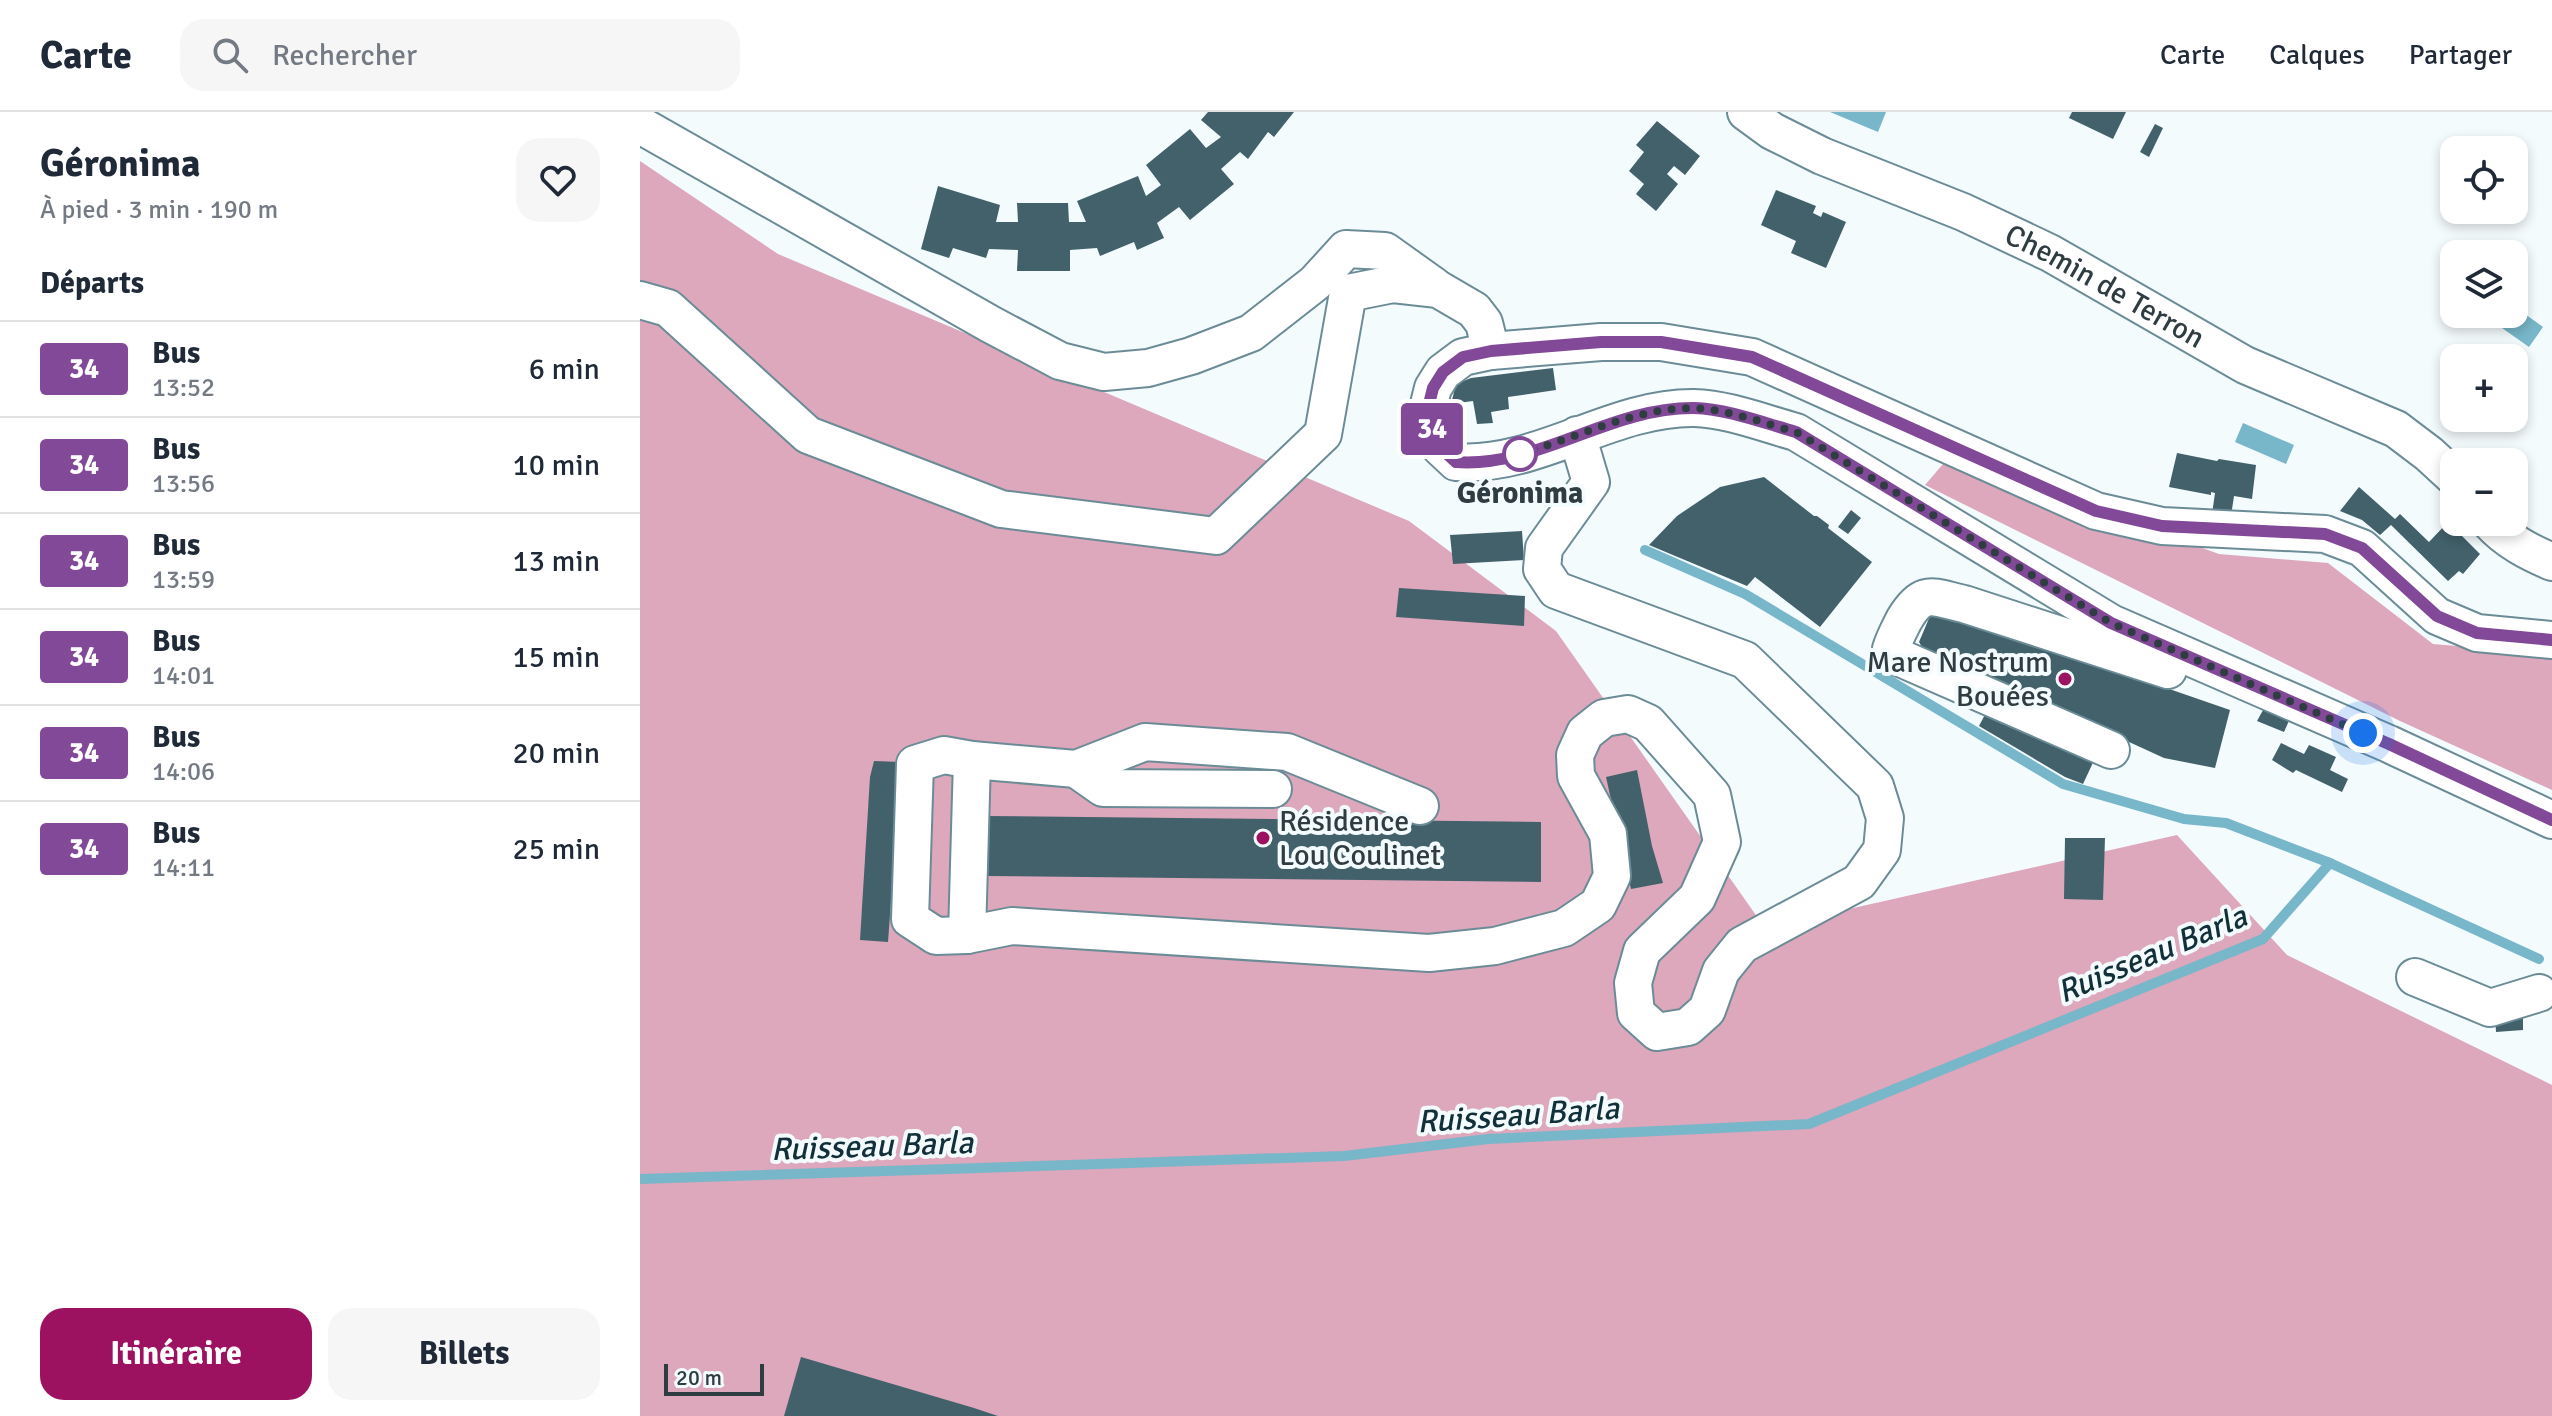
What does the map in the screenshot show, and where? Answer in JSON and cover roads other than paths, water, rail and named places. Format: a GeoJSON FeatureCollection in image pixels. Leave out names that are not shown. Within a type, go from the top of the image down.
{"type":"FeatureCollection","features":[{"type":"Feature","properties":{"kind":"street","name":"Chemin de Terron"},"geometry":{"type":"LineString","coordinates":[[1746,112],[1772,131],[1822,156],[1963,212],[2050,253],[2245,365],[2396,429],[2440,464]]}},
{"type":"Feature","properties":{"kind":"street"},"geometry":{"type":"LineString","coordinates":[[640,125],[1060,361],[1104,372],[1148,368],[1191,356],[1251,333],[1315,283],[1346,249],[1385,251],[1474,310],[1484,323],[1491,351]]}},
{"type":"Feature","properties":{"kind":"street"},"geometry":{"type":"LineString","coordinates":[[640,300],[668,308],[808,435],[1001,509],[1216,536],[1323,434],[1348,293],[1393,284],[1438,289]]}},
{"type":"Feature","properties":{"kind":"street"},"geometry":{"type":"LineString","coordinates":[[2552,640],[2477,633],[2437,616],[2362,548],[2325,534],[2162,526],[2096,511],[1752,357],[1661,342],[1601,342],[1491,351],[1463,357],[1443,372],[1433,388],[1428,408],[1440,447],[1456,462],[1506,459],[1610,423],[1652,413],[1694,408],[1796,432],[2111,623],[2389,744],[2552,820]]}},
{"type":"Feature","properties":{"kind":"street"},"geometry":{"type":"LineString","coordinates":[[1420,806],[1287,752],[1145,742],[1076,769],[944,755],[915,764],[910,919],[936,936],[967,935],[1012,926],[1429,953],[1495,946],[1564,928],[1598,905],[1612,876],[1608,834],[1576,776],[1575,755],[1585,733],[1604,718],[1628,714],[1648,723],[1712,795],[1722,842],[1697,898],[1642,951],[1633,983],[1636,1013],[1657,1032],[1688,1027],[1707,1010],[1721,971],[1742,945],[1859,882],[1882,850],[1885,818],[1875,786],[1745,660],[1556,590],[1542,569],[1544,548],[1591,482],[1577,435]]}},
{"type":"Feature","properties":{"kind":"street"},"geometry":{"type":"LineString","coordinates":[[2504,536],[2552,562]]}},
{"type":"Feature","properties":{"kind":"street"},"geometry":{"type":"LineString","coordinates":[[2111,750],[1898,657],[1891,649],[1914,603],[1933,597],[1964,604],[2212,684],[2233,676]]}},
{"type":"Feature","properties":{"kind":"street"},"geometry":{"type":"LineString","coordinates":[[967,935],[972,760]]}},
{"type":"Feature","properties":{"kind":"street"},"geometry":{"type":"LineString","coordinates":[[1076,769],[1103,788],[1273,789]]}},
{"type":"Feature","properties":{"kind":"street"},"geometry":{"type":"LineString","coordinates":[[2415,977],[2490,1008],[2548,992]]}},
{"type":"Feature","properties":{"kind":"water"},"geometry":{"type":"Polygon","coordinates":[[[1830,112],[1886,112],[1878,132],[1830,112]]]}},
{"type":"Feature","properties":{"kind":"water"},"geometry":{"type":"Polygon","coordinates":[[[2528,316],[2543,327],[2529,347],[2502,328],[2528,328],[2528,316]]]}},
{"type":"Feature","properties":{"kind":"water"},"geometry":{"type":"Polygon","coordinates":[[[2243,423],[2294,445],[2286,464],[2235,442],[2243,423]]]}},
{"type":"Feature","properties":{"kind":"waterway","name":"Ruisseau Barla"},"geometry":{"type":"LineString","coordinates":[[1645,550],[1745,594],[2063,784],[2184,819],[2226,823],[2330,863]]}},
{"type":"Feature","properties":{"kind":"waterway","name":"Ruisseau Barla"},"geometry":{"type":"LineString","coordinates":[[640,1179],[1344,1156],[1488,1139],[1809,1124],[2263,939],[2330,863],[2539,959]]}},
{"type":"Feature","properties":{"kind":"place","name":"Géronima"},"geometry":{"type":"Point","coordinates":[1520,454]}},
{"type":"Feature","properties":{"kind":"place","name":"Mare Nostrum Bouées"},"geometry":{"type":"Point","coordinates":[2065,679]}},
{"type":"Feature","properties":{"kind":"place","name":"Résidence Lou Coulinet"},"geometry":{"type":"Point","coordinates":[1263,838]}}]}
